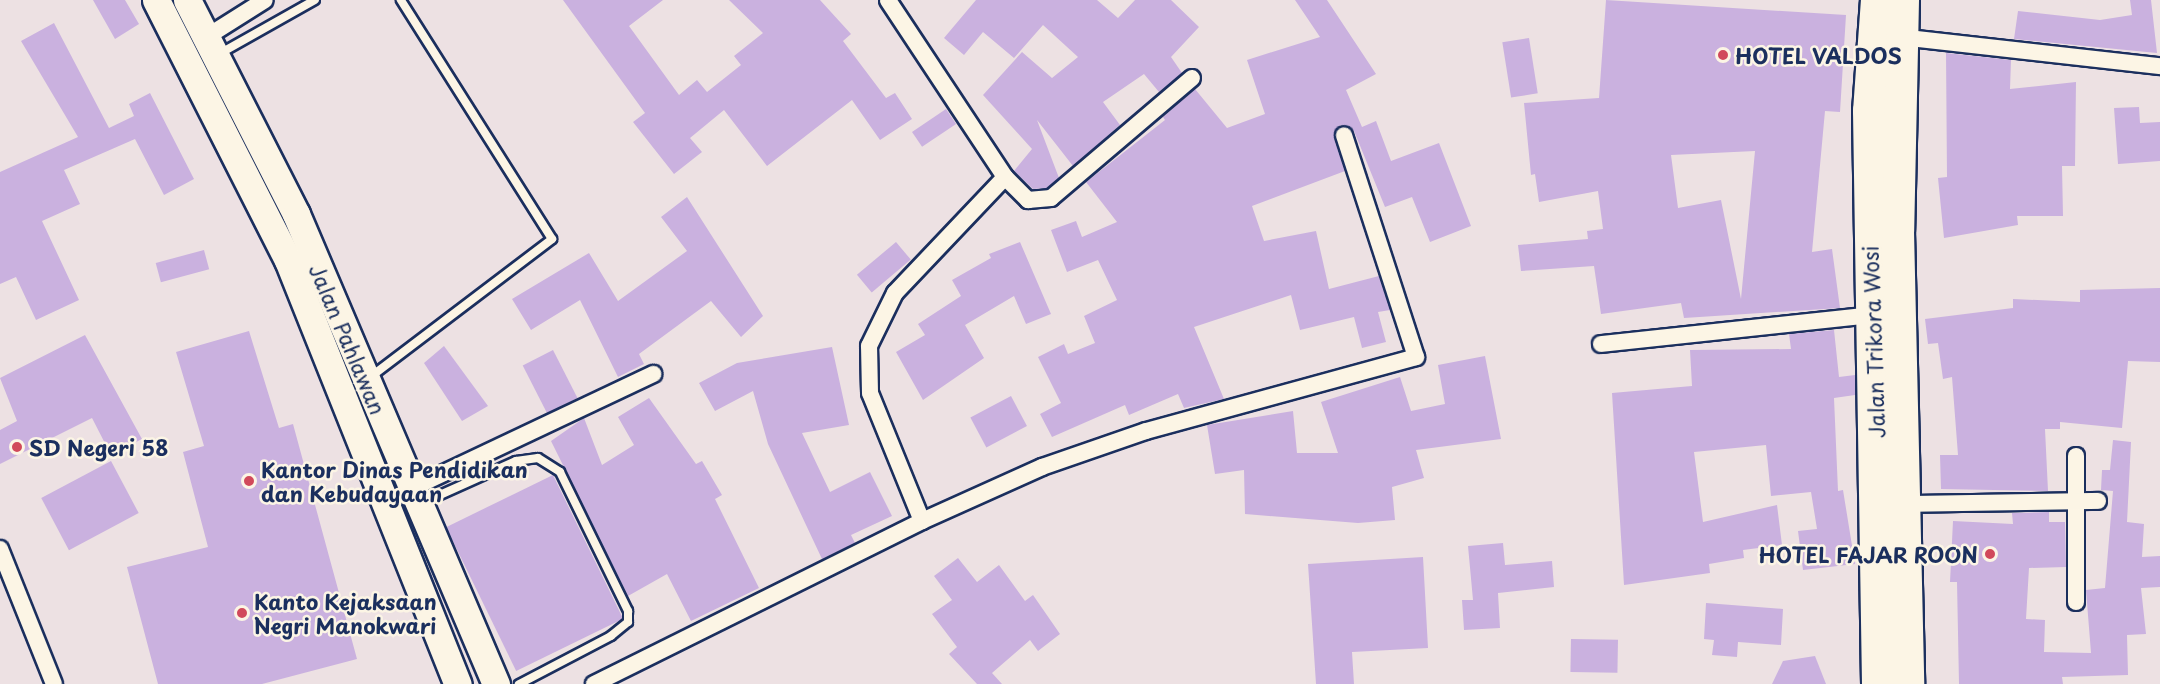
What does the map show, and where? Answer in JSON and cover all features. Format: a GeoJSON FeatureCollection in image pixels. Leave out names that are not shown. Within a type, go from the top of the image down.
{"type":"FeatureCollection","features":[{"type":"Feature","properties":{"kind":"highway","name":"Jalan Trikora Wosi"},"geometry":{"type":"LineString","coordinates":[[1877,0],[1869,111],[1872,315],[1893,560],[1908,684]]}},
{"type":"Feature","properties":{"kind":"highway","name":"Jalan Trikora Wosi"},"geometry":{"type":"LineString","coordinates":[[1878,684],[1893,560],[1906,504],[1898,231],[1900,37],[1903,0]]}},
{"type":"Feature","properties":{"kind":"main road","name":"Jalan Pahlawan"},"geometry":{"type":"LineString","coordinates":[[156,0],[271,226],[383,455],[415,496],[496,684]]}},
{"type":"Feature","properties":{"kind":"main road","name":"Jalan Pahlawan"},"geometry":{"type":"LineString","coordinates":[[187,0],[213,45],[296,214],[367,380],[383,455],[426,605],[458,684]]}},
{"type":"Feature","properties":{"kind":"main road"},"geometry":{"type":"LineString","coordinates":[[271,226],[296,214]]}},
{"type":"Feature","properties":{"kind":"main road"},"geometry":{"type":"LineString","coordinates":[[426,605],[457,593]]}},
{"type":"Feature","properties":{"kind":"street"},"geometry":{"type":"LineString","coordinates":[[213,45],[265,0]]}},
{"type":"Feature","properties":{"kind":"street"},"geometry":{"type":"LineString","coordinates":[[888,0],[1005,177],[1028,200],[1051,198],[1192,78]]}},
{"type":"Feature","properties":{"kind":"street"},"geometry":{"type":"LineString","coordinates":[[1900,37],[2160,66]]}},
{"type":"Feature","properties":{"kind":"street"},"geometry":{"type":"LineString","coordinates":[[594,684],[922,521],[1042,467],[1146,431],[1416,357],[1344,135]]}},
{"type":"Feature","properties":{"kind":"street"},"geometry":{"type":"LineString","coordinates":[[922,521],[870,393],[869,346],[895,293],[1005,177]]}},
{"type":"Feature","properties":{"kind":"street"},"geometry":{"type":"LineString","coordinates":[[1601,344],[1872,315]]}},
{"type":"Feature","properties":{"kind":"street"},"geometry":{"type":"LineString","coordinates":[[415,496],[653,374]]}},
{"type":"Feature","properties":{"kind":"street"},"geometry":{"type":"LineString","coordinates":[[2076,456],[2076,602]]}},
{"type":"Feature","properties":{"kind":"street"},"geometry":{"type":"LineString","coordinates":[[1906,504],[2098,501]]}},
{"type":"Feature","properties":{"kind":"street"},"geometry":{"type":"LineString","coordinates":[[0,549],[54,684]]}},
{"type":"Feature","properties":{"kind":"lane"},"geometry":{"type":"LineString","coordinates":[[213,45],[315,0]]}},
{"type":"Feature","properties":{"kind":"lane"},"geometry":{"type":"LineString","coordinates":[[367,380],[552,239],[401,0]]}},
{"type":"Feature","properties":{"kind":"lane"},"geometry":{"type":"LineString","coordinates":[[415,496],[516,461],[538,458],[560,472],[628,611],[627,622],[611,636],[519,684]]}},
{"type":"Feature","properties":{"kind":"building"},"geometry":{"type":"Polygon","coordinates":[[[93,0],[125,0],[139,24],[115,39],[93,0]]]}},
{"type":"Feature","properties":{"kind":"building"},"geometry":{"type":"Polygon","coordinates":[[[563,0],[663,0],[629,26],[679,95],[697,80],[707,92],[741,65],[734,56],[763,33],[729,0],[820,0],[851,34],[843,41],[886,98],[895,93],[912,119],[880,140],[852,100],[767,166],[724,110],[690,138],[702,152],[674,174],[633,122],[645,113],[563,0]]]}},
{"type":"Feature","properties":{"kind":"building"},"geometry":{"type":"Polygon","coordinates":[[[976,0],[1097,0],[1118,18],[1135,0],[1171,0],[1199,27],[1171,57],[1182,73],[1159,92],[1144,74],[1103,102],[1120,125],[1073,166],[1037,120],[1059,178],[1047,188],[1033,189],[1014,171],[1032,149],[983,95],[1022,52],[1052,78],[1078,57],[1043,25],[1014,58],[983,32],[964,55],[944,38],[976,0]]]}},
{"type":"Feature","properties":{"kind":"building"},"geometry":{"type":"Polygon","coordinates":[[[1295,0],[1327,0],[1376,74],[1346,90],[1362,127],[1376,121],[1391,161],[1439,143],[1471,226],[1430,242],[1412,197],[1385,207],[1354,131],[1340,125],[1334,138],[1345,171],[1252,206],[1264,241],[1316,231],[1329,289],[1379,276],[1390,310],[1378,312],[1386,342],[1362,348],[1354,317],[1300,330],[1291,295],[1194,327],[1224,399],[1184,408],[1178,394],[1129,415],[1125,405],[1052,437],[1040,414],[1061,403],[1038,357],[1064,344],[1068,354],[1095,343],[1084,316],[1117,300],[1098,260],[1067,272],[1051,230],[1076,221],[1082,237],[1117,222],[1086,182],[1165,120],[1163,117],[1195,89],[1227,128],[1265,114],[1247,60],[1320,37],[1295,0]]]}},
{"type":"Feature","properties":{"kind":"building"},"geometry":{"type":"Polygon","coordinates":[[[1606,0],[1846,15],[1840,112],[1825,111],[1812,252],[1832,249],[1840,308],[1684,318],[1681,303],[1601,314],[1594,266],[1521,271],[1518,245],[1588,239],[1587,231],[1603,229],[1598,191],[1539,202],[1535,174],[1531,175],[1524,103],[1599,98],[1606,0]],[[1755,151],[1671,155],[1678,208],[1721,200],[1741,299],[1755,151]]]}},
{"type":"Feature","properties":{"kind":"building"},"geometry":{"type":"Polygon","coordinates":[[[2130,0],[2151,0],[2157,53],[2014,39],[2018,11],[2100,20],[2132,15],[2130,0]]]}},
{"type":"Feature","properties":{"kind":"building"},"geometry":{"type":"Polygon","coordinates":[[[54,23],[109,128],[134,116],[129,104],[150,93],[194,179],[164,195],[135,139],[64,170],[80,204],[42,221],[79,300],[36,320],[16,277],[0,284],[0,172],[78,137],[21,41],[54,23]]]}},
{"type":"Feature","properties":{"kind":"building"},"geometry":{"type":"Polygon","coordinates":[[[1529,38],[1538,93],[1511,98],[1502,42],[1529,38]]]}},
{"type":"Feature","properties":{"kind":"building"},"geometry":{"type":"Polygon","coordinates":[[[1946,53],[2011,60],[2010,89],[2076,82],[2075,166],[2062,166],[2063,216],[2017,216],[2018,225],[1944,238],[1938,178],[1947,177],[1946,53]]]}},
{"type":"Feature","properties":{"kind":"building"},"geometry":{"type":"Polygon","coordinates":[[[2139,107],[2140,123],[2160,122],[2160,161],[2118,164],[2114,108],[2139,107]]]}},
{"type":"Feature","properties":{"kind":"building"},"geometry":{"type":"Polygon","coordinates":[[[946,109],[956,124],[922,147],[912,132],[946,109]]]}},
{"type":"Feature","properties":{"kind":"building"},"geometry":{"type":"Polygon","coordinates":[[[687,197],[763,316],[741,337],[711,301],[639,354],[644,364],[618,377],[580,300],[531,330],[512,299],[589,253],[618,301],[687,251],[661,217],[687,197]]]}},
{"type":"Feature","properties":{"kind":"building"},"geometry":{"type":"Polygon","coordinates":[[[896,242],[911,260],[872,292],[857,275],[896,242]]]}},
{"type":"Feature","properties":{"kind":"building"},"geometry":{"type":"Polygon","coordinates":[[[1020,242],[1051,314],[1026,324],[1014,296],[965,325],[984,358],[923,400],[896,352],[925,335],[918,324],[961,296],[952,280],[991,258],[989,254],[1020,242]]]}},
{"type":"Feature","properties":{"kind":"building"},"geometry":{"type":"Polygon","coordinates":[[[204,250],[209,269],[161,282],[156,263],[204,250]]]}},
{"type":"Feature","properties":{"kind":"building"},"geometry":{"type":"Polygon","coordinates":[[[2160,288],[2160,362],[2128,361],[2122,428],[2060,422],[2060,429],[2045,429],[2048,491],[1941,489],[1940,455],[1958,455],[1952,377],[1943,379],[1938,343],[1928,344],[1925,319],[2013,308],[2013,299],[2080,302],[2080,290],[2160,288]]]}},
{"type":"Feature","properties":{"kind":"building"},"geometry":{"type":"Polygon","coordinates":[[[1834,330],[1839,377],[1855,375],[1855,395],[1834,398],[1838,491],[1843,490],[1855,564],[1803,570],[1798,531],[1817,529],[1811,492],[1771,496],[1766,445],[1694,452],[1703,522],[1777,505],[1782,545],[1743,550],[1744,558],[1709,564],[1710,573],[1624,585],[1612,393],[1692,386],[1690,350],[1791,349],[1789,334],[1834,330]]]}},
{"type":"Feature","properties":{"kind":"building"},"geometry":{"type":"Polygon","coordinates":[[[249,331],[279,428],[293,424],[357,659],[262,684],[158,684],[127,567],[208,547],[183,452],[204,446],[176,352],[249,331]]]}},
{"type":"Feature","properties":{"kind":"building"},"geometry":{"type":"Polygon","coordinates":[[[85,335],[142,439],[111,455],[92,418],[0,464],[0,430],[17,421],[0,378],[85,335]]]}},
{"type":"Feature","properties":{"kind":"building"},"geometry":{"type":"Polygon","coordinates":[[[444,346],[488,406],[462,421],[424,363],[444,346]]]}},
{"type":"Feature","properties":{"kind":"building"},"geometry":{"type":"Polygon","coordinates":[[[832,347],[849,425],[802,433],[830,492],[870,472],[892,516],[851,535],[855,543],[822,559],[768,444],[753,391],[715,411],[699,383],[737,363],[832,347]]]}},
{"type":"Feature","properties":{"kind":"building"},"geometry":{"type":"Polygon","coordinates":[[[553,350],[578,398],[547,414],[523,365],[553,350]]]}},
{"type":"Feature","properties":{"kind":"building"},"geometry":{"type":"Polygon","coordinates":[[[1485,356],[1501,439],[1416,450],[1424,478],[1392,487],[1395,520],[1358,523],[1245,514],[1244,470],[1215,474],[1207,425],[1293,411],[1297,453],[1338,453],[1321,402],[1400,377],[1411,411],[1445,404],[1438,365],[1485,356]]]}},
{"type":"Feature","properties":{"kind":"building"},"geometry":{"type":"Polygon","coordinates":[[[1011,396],[1027,426],[986,448],[970,418],[1011,396]]]}},
{"type":"Feature","properties":{"kind":"building"},"geometry":{"type":"Polygon","coordinates":[[[649,398],[696,464],[702,461],[722,495],[715,499],[759,588],[691,621],[667,574],[628,596],[551,441],[584,418],[602,465],[634,445],[618,417],[649,398]]]}},
{"type":"Feature","properties":{"kind":"building"},"geometry":{"type":"Polygon","coordinates":[[[2113,440],[2131,442],[2127,522],[2144,524],[2142,557],[2160,556],[2160,587],[2141,588],[2146,634],[2127,635],[2128,675],[2062,677],[2063,684],[1959,684],[1957,582],[1950,582],[1953,521],[2013,524],[2012,513],[2049,512],[2049,522],[2065,522],[2066,567],[2029,568],[2026,619],[2045,620],[2044,652],[2091,653],[2086,590],[2105,588],[2113,491],[2101,490],[2102,470],[2110,470],[2113,440]]]}},
{"type":"Feature","properties":{"kind":"building"},"geometry":{"type":"Polygon","coordinates":[[[111,461],[139,513],[69,550],[41,498],[111,461]]]}},
{"type":"Feature","properties":{"kind":"building"},"geometry":{"type":"Polygon","coordinates":[[[553,475],[623,619],[516,671],[446,527],[553,475]]]}},
{"type":"Feature","properties":{"kind":"building"},"geometry":{"type":"Polygon","coordinates":[[[1503,543],[1505,565],[1552,561],[1554,587],[1498,593],[1500,628],[1464,630],[1462,600],[1473,600],[1468,546],[1503,543]]]}},
{"type":"Feature","properties":{"kind":"building"},"geometry":{"type":"Polygon","coordinates":[[[1423,557],[1428,648],[1352,652],[1354,684],[1316,684],[1308,564],[1423,557]]]}},
{"type":"Feature","properties":{"kind":"building"},"geometry":{"type":"Polygon","coordinates":[[[958,558],[977,582],[999,565],[1025,601],[1033,595],[1060,634],[1038,651],[1030,640],[992,673],[1002,684],[977,684],[949,654],[957,647],[932,614],[952,600],[934,576],[958,558]]]}},
{"type":"Feature","properties":{"kind":"building"},"geometry":{"type":"Polygon","coordinates":[[[1706,603],[1783,609],[1781,645],[1738,642],[1737,657],[1712,655],[1714,640],[1704,639],[1706,603]]]}},
{"type":"Feature","properties":{"kind":"building"},"geometry":{"type":"Polygon","coordinates":[[[1571,639],[1618,640],[1617,673],[1570,672],[1571,639]]]}},
{"type":"Feature","properties":{"kind":"building"},"geometry":{"type":"Polygon","coordinates":[[[1815,656],[1826,684],[1772,684],[1783,661],[1815,656]]]}},
{"type":"Feature","properties":{"kind":"place","name":"HOTEL VALDOS"},"geometry":{"type":"Point","coordinates":[1723,55]}},
{"type":"Feature","properties":{"kind":"place","name":"SD Negeri 58"},"geometry":{"type":"Point","coordinates":[17,447]}},
{"type":"Feature","properties":{"kind":"place","name":"Kantor Dinas Pendidikan dan Kebudayaan"},"geometry":{"type":"Point","coordinates":[249,481]}},
{"type":"Feature","properties":{"kind":"place","name":"HOTEL FAJAR ROON"},"geometry":{"type":"Point","coordinates":[1990,554]}},
{"type":"Feature","properties":{"kind":"place","name":"Kanto Kejaksaan Negri Manokwari"},"geometry":{"type":"Point","coordinates":[242,613]}}]}
